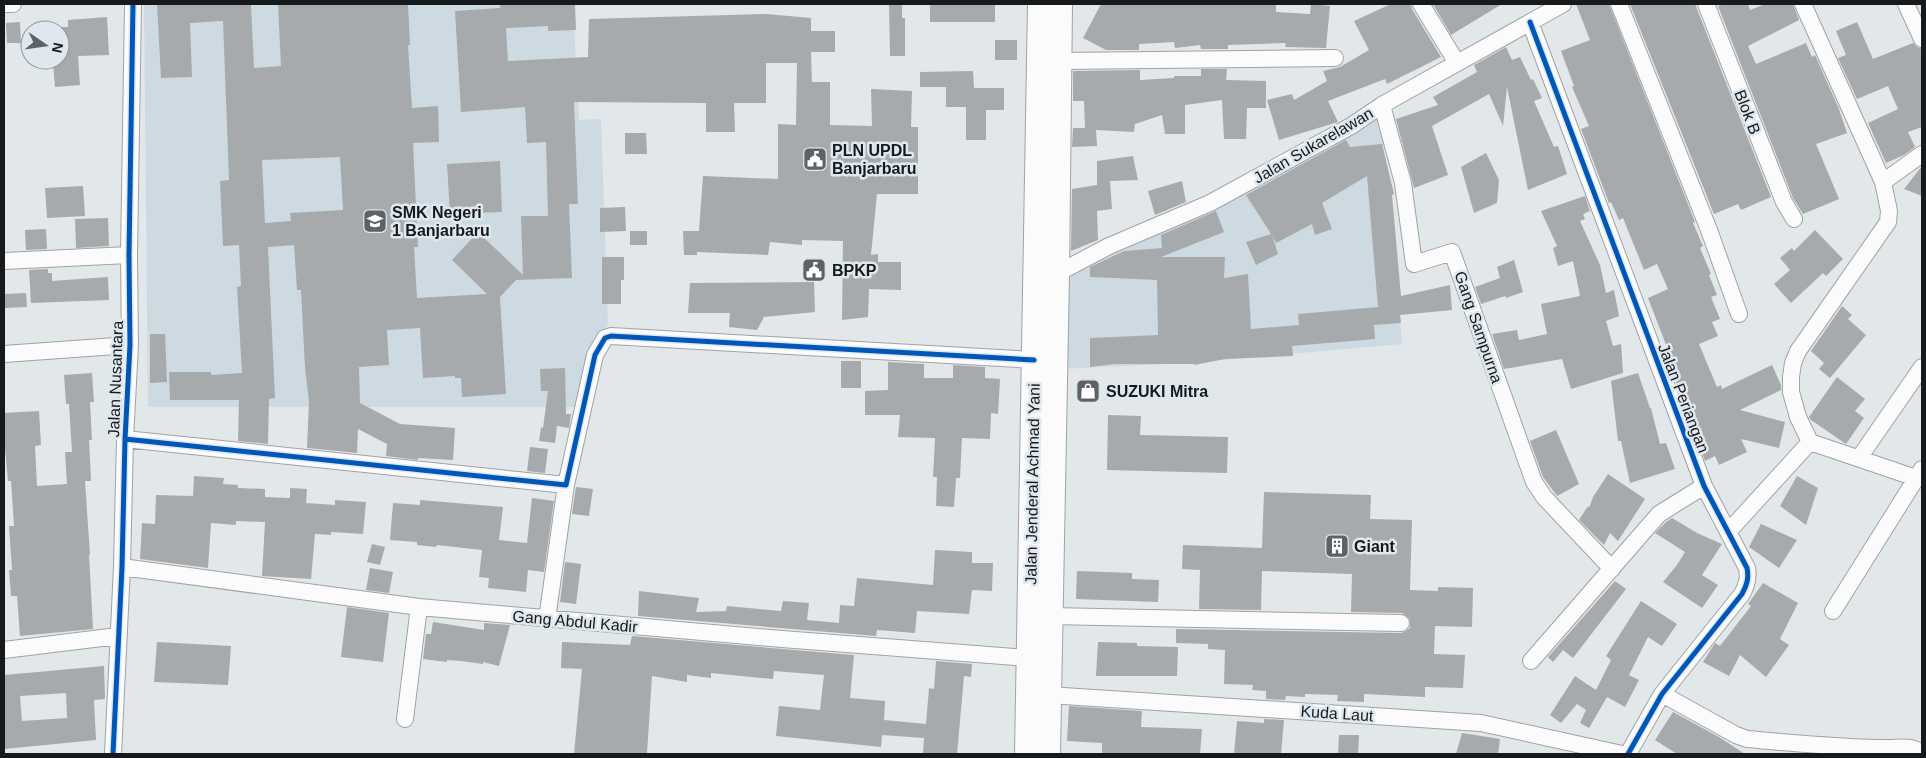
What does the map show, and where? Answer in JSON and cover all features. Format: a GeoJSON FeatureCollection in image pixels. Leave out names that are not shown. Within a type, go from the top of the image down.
{"type":"FeatureCollection","features":[{"type":"Feature","properties":{"kind":"highway","name":"Jalan Jenderal Achmad Yani"},"geometry":{"type":"LineString","coordinates":[[1041,4],[1034,360],[1043,451],[1050,616],[1047,754]]}},
{"type":"Feature","properties":{"kind":"highway","name":"Jalan Jenderal Achmad Yani"},"geometry":{"type":"LineString","coordinates":[[1028,754],[1029,658],[1056,274],[1059,4]]}},
{"type":"Feature","properties":{"kind":"street"},"geometry":{"type":"LineString","coordinates":[[4,4],[13,4]]}},
{"type":"Feature","properties":{"kind":"street","name":"Jalan Nusantara"},"geometry":{"type":"LineString","coordinates":[[113,754],[130,346],[129,255],[133,4]]}},
{"type":"Feature","properties":{"kind":"street"},"geometry":{"type":"LineString","coordinates":[[1421,4],[1457,63]]}},
{"type":"Feature","properties":{"kind":"street","name":"Jalan Sukarelawan"},"geometry":{"type":"LineString","coordinates":[[1056,274],[1109,246],[1210,203],[1351,126],[1382,105],[1563,4]]}},
{"type":"Feature","properties":{"kind":"street"},"geometry":{"type":"LineString","coordinates":[[1619,4],[1709,230],[1739,314]]}},
{"type":"Feature","properties":{"kind":"street","name":"Blok B"},"geometry":{"type":"LineString","coordinates":[[1706,4],[1784,202],[1794,219]]}},
{"type":"Feature","properties":{"kind":"street"},"geometry":{"type":"LineString","coordinates":[[1803,4],[1883,182],[1889,211],[1888,222],[1798,351],[1791,377],[1791,392],[1798,417],[1810,442],[1859,458],[1919,474],[1833,610]]}},
{"type":"Feature","properties":{"kind":"street"},"geometry":{"type":"LineString","coordinates":[[1906,4],[1922,39]]}},
{"type":"Feature","properties":{"kind":"street","name":"Jalan Periangan"},"geometry":{"type":"LineString","coordinates":[[1530,22],[1704,486],[1747,568],[1748,574],[1746,587],[1662,694],[1628,754]]}},
{"type":"Feature","properties":{"kind":"street"},"geometry":{"type":"LineString","coordinates":[[1058,61],[1335,58]]}},
{"type":"Feature","properties":{"kind":"street","name":"Gang Sampurna"},"geometry":{"type":"LineString","coordinates":[[1382,105],[1403,183],[1414,264],[1452,252],[1534,482],[1544,497],[1612,569]]}},
{"type":"Feature","properties":{"kind":"street"},"geometry":{"type":"LineString","coordinates":[[1883,182],[1922,154]]}},
{"type":"Feature","properties":{"kind":"street"},"geometry":{"type":"LineString","coordinates":[[4,261],[129,255]]}},
{"type":"Feature","properties":{"kind":"street"},"geometry":{"type":"LineString","coordinates":[[547,619],[566,485],[595,355],[605,338],[611,336],[1034,360]]}},
{"type":"Feature","properties":{"kind":"street"},"geometry":{"type":"LineString","coordinates":[[4,354],[130,346]]}},
{"type":"Feature","properties":{"kind":"street"},"geometry":{"type":"LineString","coordinates":[[1859,458],[1922,368]]}},
{"type":"Feature","properties":{"kind":"street"},"geometry":{"type":"LineString","coordinates":[[125,440],[566,485]]}},
{"type":"Feature","properties":{"kind":"street"},"geometry":{"type":"LineString","coordinates":[[1728,532],[1810,442]]}},
{"type":"Feature","properties":{"kind":"street"},"geometry":{"type":"LineString","coordinates":[[1532,661],[1659,514],[1704,486]]}},
{"type":"Feature","properties":{"kind":"street","name":"Gang Abdul Kadir"},"geometry":{"type":"LineString","coordinates":[[122,567],[419,607],[1029,658]]}},
{"type":"Feature","properties":{"kind":"street"},"geometry":{"type":"LineString","coordinates":[[405,719],[419,607]]}},
{"type":"Feature","properties":{"kind":"street"},"geometry":{"type":"LineString","coordinates":[[1050,616],[1401,623]]}},
{"type":"Feature","properties":{"kind":"street"},"geometry":{"type":"LineString","coordinates":[[4,650],[118,636]]}},
{"type":"Feature","properties":{"kind":"street","name":"Kuda Laut"},"geometry":{"type":"LineString","coordinates":[[1048,694],[1481,723],[1622,754]]}},
{"type":"Feature","properties":{"kind":"street"},"geometry":{"type":"LineString","coordinates":[[1662,694],[1736,735],[1747,739],[1858,748],[1910,748],[1918,750],[1921,754]]}},
{"type":"Feature","properties":{"kind":"shaded area","name":"SMK Negeri 1 Banjarbaru"},"geometry":{"type":"Polygon","coordinates":[[[144,4],[573,4],[579,120],[601,119],[608,323],[576,407],[148,407],[144,4]]]}},
{"type":"Feature","properties":{"kind":"shaded area"},"geometry":{"type":"Polygon","coordinates":[[[1381,115],[1402,344],[1189,363],[1061,369],[1067,274],[1186,221],[1381,115]]]}},
{"type":"Feature","properties":{"kind":"building"},"geometry":{"type":"Polygon","coordinates":[[[157,4],[251,4],[254,68],[281,66],[278,4],[408,4],[410,45],[408,45],[412,108],[438,106],[439,142],[413,143],[418,247],[414,247],[417,298],[487,294],[452,260],[478,232],[523,275],[521,216],[548,216],[546,142],[527,143],[525,107],[461,112],[455,11],[500,8],[500,4],[575,4],[576,30],[548,31],[548,26],[506,28],[508,61],[588,57],[589,19],[766,14],[811,18],[811,31],[835,31],[835,52],[811,52],[812,82],[830,82],[830,125],[872,126],[871,89],[912,91],[911,127],[918,127],[918,194],[877,194],[871,255],[878,254],[878,262],[901,262],[901,290],[869,289],[868,317],[842,320],[843,241],[802,240],[802,245],[770,242],[768,255],[697,252],[697,255],[684,255],[683,231],[699,231],[703,176],[778,179],[778,124],[796,125],[797,63],[766,63],[766,103],[734,103],[735,132],[706,132],[706,103],[574,102],[578,204],[569,204],[572,278],[516,280],[500,297],[506,394],[462,397],[461,378],[455,378],[455,376],[423,378],[420,328],[387,330],[389,365],[359,367],[360,403],[400,424],[455,428],[453,460],[418,458],[418,460],[386,456],[387,444],[358,429],[357,453],[307,448],[309,401],[305,368],[301,290],[297,290],[294,245],[268,247],[275,398],[269,399],[268,444],[238,441],[239,400],[170,400],[169,372],[211,372],[211,375],[242,373],[237,287],[241,286],[239,245],[223,246],[220,181],[229,180],[223,21],[190,23],[192,77],[161,78],[157,4]],[[340,157],[262,160],[265,223],[291,221],[290,213],[343,210],[340,157]]]}},
{"type":"Feature","properties":{"kind":"building"},"geometry":{"type":"Polygon","coordinates":[[[889,4],[902,4],[902,18],[905,18],[905,56],[890,56],[889,4]]]}},
{"type":"Feature","properties":{"kind":"building"},"geometry":{"type":"Polygon","coordinates":[[[930,4],[995,4],[995,22],[930,22],[930,4]]]}},
{"type":"Feature","properties":{"kind":"building"},"geometry":{"type":"Polygon","coordinates":[[[1101,4],[1276,4],[1276,12],[1310,14],[1311,4],[1330,6],[1326,48],[1285,47],[1286,43],[1228,45],[1228,49],[1201,49],[1200,45],[1175,48],[1174,42],[1139,44],[1139,50],[1106,50],[1083,38],[1101,4]]]}},
{"type":"Feature","properties":{"kind":"building"},"geometry":{"type":"Polygon","coordinates":[[[1391,4],[1411,4],[1412,9],[1441,57],[1387,84],[1385,79],[1328,101],[1338,122],[1279,140],[1267,100],[1292,94],[1294,100],[1327,81],[1323,71],[1340,67],[1369,50],[1354,21],[1391,4]]]}},
{"type":"Feature","properties":{"kind":"building"},"geometry":{"type":"Polygon","coordinates":[[[1433,4],[1502,4],[1451,35],[1433,4]]]}},
{"type":"Feature","properties":{"kind":"building"},"geometry":{"type":"Polygon","coordinates":[[[1576,4],[1609,4],[1695,222],[1693,223],[1703,246],[1700,248],[1711,274],[1709,275],[1717,295],[1711,297],[1720,319],[1712,322],[1718,336],[1699,344],[1717,387],[1721,385],[1722,389],[1772,365],[1781,385],[1781,390],[1740,410],[1785,422],[1779,448],[1741,439],[1747,452],[1719,465],[1715,456],[1705,461],[1671,369],[1675,368],[1648,298],[1668,289],[1657,264],[1644,270],[1623,218],[1619,220],[1611,202],[1609,203],[1581,129],[1589,126],[1572,87],[1574,86],[1561,51],[1590,40],[1576,4]]]}},
{"type":"Feature","properties":{"kind":"building"},"geometry":{"type":"Polygon","coordinates":[[[1630,4],[1695,4],[1771,197],[1741,210],[1738,204],[1714,214],[1630,4]]]}},
{"type":"Feature","properties":{"kind":"building"},"geometry":{"type":"Polygon","coordinates":[[[1724,4],[1748,4],[1750,10],[1765,4],[1793,4],[1799,20],[1748,46],[1756,64],[1806,43],[1812,57],[1815,55],[1839,109],[1847,133],[1816,144],[1839,199],[1803,214],[1793,198],[1718,6],[1724,4]]]}},
{"type":"Feature","properties":{"kind":"building"},"geometry":{"type":"Polygon","coordinates":[[[107,17],[109,55],[78,56],[80,85],[55,87],[54,70],[70,70],[70,20],[68,20],[107,17]]]}},
{"type":"Feature","properties":{"kind":"building"},"geometry":{"type":"Polygon","coordinates":[[[20,22],[20,43],[7,43],[6,23],[20,22]]]}},
{"type":"Feature","properties":{"kind":"building"},"geometry":{"type":"Polygon","coordinates":[[[1857,22],[1873,59],[1913,43],[1922,49],[1922,127],[1908,132],[1915,147],[1904,155],[1886,163],[1868,123],[1898,109],[1888,86],[1857,99],[1838,58],[1846,55],[1836,31],[1857,22]]]}},
{"type":"Feature","properties":{"kind":"building"},"geometry":{"type":"Polygon","coordinates":[[[995,40],[1017,40],[1017,60],[995,60],[995,40]]]}},
{"type":"Feature","properties":{"kind":"building"},"geometry":{"type":"Polygon","coordinates":[[[1506,47],[1512,60],[1520,57],[1531,80],[1533,79],[1542,98],[1534,101],[1554,147],[1558,146],[1567,174],[1528,190],[1507,87],[1503,126],[1489,94],[1432,126],[1448,175],[1414,188],[1396,119],[1438,105],[1433,97],[1477,72],[1474,65],[1506,47]]]}},
{"type":"Feature","properties":{"kind":"building"},"geometry":{"type":"Polygon","coordinates":[[[1201,69],[1227,69],[1226,80],[1266,81],[1266,108],[1247,108],[1246,139],[1224,139],[1222,100],[1185,105],[1185,134],[1165,134],[1162,115],[1135,124],[1134,132],[1096,130],[1097,146],[1072,147],[1073,128],[1085,128],[1084,101],[1073,101],[1073,71],[1140,70],[1140,80],[1174,78],[1174,76],[1201,76],[1201,69]]]}},
{"type":"Feature","properties":{"kind":"building"},"geometry":{"type":"Polygon","coordinates":[[[973,71],[974,88],[1004,88],[1004,110],[986,110],[986,140],[966,140],[966,107],[946,107],[946,87],[920,87],[920,72],[973,71]]]}},
{"type":"Feature","properties":{"kind":"building"},"geometry":{"type":"Polygon","coordinates":[[[625,133],[646,133],[647,154],[625,154],[625,133]]]}},
{"type":"Feature","properties":{"kind":"building"},"geometry":{"type":"Polygon","coordinates":[[[1346,140],[1350,147],[1382,144],[1394,194],[1392,195],[1401,296],[1450,285],[1452,310],[1400,315],[1401,323],[1374,325],[1375,339],[1292,346],[1293,356],[1225,359],[1194,365],[1115,364],[1090,367],[1090,338],[1158,335],[1157,280],[1090,277],[1090,267],[1124,251],[1162,248],[1161,235],[1216,211],[1224,232],[1161,257],[1225,257],[1224,278],[1248,274],[1251,329],[1299,325],[1298,314],[1378,307],[1367,176],[1322,203],[1332,229],[1315,235],[1312,224],[1276,243],[1272,235],[1278,254],[1256,265],[1246,242],[1271,234],[1246,195],[1346,140]]]}},
{"type":"Feature","properties":{"kind":"building"},"geometry":{"type":"Polygon","coordinates":[[[1486,153],[1499,180],[1497,203],[1474,213],[1461,167],[1486,153]]]}},
{"type":"Feature","properties":{"kind":"building"},"geometry":{"type":"Polygon","coordinates":[[[1133,156],[1138,180],[1110,181],[1112,209],[1097,211],[1098,240],[1071,251],[1072,189],[1097,185],[1097,161],[1133,156]]]}},
{"type":"Feature","properties":{"kind":"building"},"geometry":{"type":"Polygon","coordinates":[[[500,161],[502,212],[450,214],[447,164],[500,161]]]}},
{"type":"Feature","properties":{"kind":"building"},"geometry":{"type":"Polygon","coordinates":[[[1922,166],[1922,196],[1904,189],[1922,166]]]}},
{"type":"Feature","properties":{"kind":"building"},"geometry":{"type":"Polygon","coordinates":[[[1182,181],[1186,202],[1155,215],[1148,191],[1182,181]]]}},
{"type":"Feature","properties":{"kind":"building"},"geometry":{"type":"Polygon","coordinates":[[[83,186],[85,216],[47,218],[45,188],[83,186]]]}},
{"type":"Feature","properties":{"kind":"building"},"geometry":{"type":"Polygon","coordinates":[[[1585,196],[1590,211],[1583,214],[1585,219],[1580,221],[1600,265],[1606,293],[1614,290],[1619,316],[1606,321],[1613,346],[1621,344],[1623,373],[1571,389],[1562,359],[1504,369],[1492,334],[1517,330],[1519,340],[1547,334],[1541,304],[1580,296],[1573,261],[1558,266],[1553,248],[1557,246],[1541,211],[1585,196]]]}},
{"type":"Feature","properties":{"kind":"building"},"geometry":{"type":"Polygon","coordinates":[[[625,207],[626,231],[600,232],[600,208],[625,207]]]}},
{"type":"Feature","properties":{"kind":"building"},"geometry":{"type":"Polygon","coordinates":[[[108,218],[109,246],[76,248],[75,219],[108,218]]]}},
{"type":"Feature","properties":{"kind":"building"},"geometry":{"type":"Polygon","coordinates":[[[46,229],[47,249],[26,250],[25,230],[46,229]]]}},
{"type":"Feature","properties":{"kind":"building"},"geometry":{"type":"Polygon","coordinates":[[[1815,230],[1843,259],[1826,276],[1823,273],[1791,303],[1774,284],[1790,270],[1780,258],[1792,248],[1794,251],[1815,230]]]}},
{"type":"Feature","properties":{"kind":"building"},"geometry":{"type":"Polygon","coordinates":[[[630,231],[647,231],[647,245],[630,245],[630,231]]]}},
{"type":"Feature","properties":{"kind":"building"},"geometry":{"type":"Polygon","coordinates":[[[602,257],[624,257],[624,280],[621,280],[621,304],[602,304],[602,257]]]}},
{"type":"Feature","properties":{"kind":"building"},"geometry":{"type":"Polygon","coordinates":[[[1514,260],[1523,292],[1481,304],[1475,287],[1500,278],[1497,267],[1514,260]]]}},
{"type":"Feature","properties":{"kind":"building"},"geometry":{"type":"Polygon","coordinates":[[[48,269],[48,273],[52,273],[52,281],[108,277],[109,300],[31,303],[29,270],[48,269]]]}},
{"type":"Feature","properties":{"kind":"building"},"geometry":{"type":"Polygon","coordinates":[[[814,282],[815,312],[764,317],[757,330],[729,327],[730,313],[688,313],[690,283],[814,282]]]}},
{"type":"Feature","properties":{"kind":"building"},"geometry":{"type":"Polygon","coordinates":[[[26,293],[27,307],[4,308],[4,294],[26,293]]]}},
{"type":"Feature","properties":{"kind":"building"},"geometry":{"type":"Polygon","coordinates":[[[1842,306],[1852,315],[1848,319],[1866,335],[1830,378],[1819,369],[1824,363],[1811,351],[1842,306]]]}},
{"type":"Feature","properties":{"kind":"building"},"geometry":{"type":"Polygon","coordinates":[[[150,334],[165,334],[167,382],[150,383],[150,334]]]}},
{"type":"Feature","properties":{"kind":"building"},"geometry":{"type":"Polygon","coordinates":[[[841,361],[861,361],[861,388],[841,388],[841,361]]]}},
{"type":"Feature","properties":{"kind":"building"},"geometry":{"type":"Polygon","coordinates":[[[888,362],[924,364],[924,378],[953,378],[953,365],[985,367],[985,378],[1000,379],[998,414],[991,413],[990,439],[962,438],[960,478],[956,478],[954,507],[936,506],[937,477],[933,477],[935,438],[898,437],[900,415],[865,415],[865,391],[888,390],[888,362]]]}},
{"type":"Feature","properties":{"kind":"building"},"geometry":{"type":"Polygon","coordinates":[[[565,368],[566,414],[571,414],[569,428],[557,426],[555,443],[539,441],[541,427],[543,428],[548,391],[541,391],[540,369],[565,368]]]}},
{"type":"Feature","properties":{"kind":"building"},"geometry":{"type":"Polygon","coordinates":[[[92,373],[94,402],[90,402],[92,440],[89,440],[91,481],[85,481],[93,629],[20,636],[17,596],[11,596],[9,570],[12,570],[9,526],[14,526],[11,481],[8,481],[5,448],[4,413],[39,411],[41,445],[35,446],[37,486],[67,484],[65,452],[72,452],[69,404],[66,404],[64,375],[92,373]]]}},
{"type":"Feature","properties":{"kind":"building"},"geometry":{"type":"Polygon","coordinates":[[[1638,373],[1651,408],[1660,444],[1666,443],[1675,469],[1630,483],[1621,441],[1618,441],[1611,381],[1638,373]]]}},
{"type":"Feature","properties":{"kind":"building"},"geometry":{"type":"Polygon","coordinates":[[[1837,377],[1865,399],[1855,411],[1864,418],[1846,444],[1809,417],[1837,377]]]}},
{"type":"Feature","properties":{"kind":"building"},"geometry":{"type":"Polygon","coordinates":[[[1108,415],[1141,416],[1140,435],[1228,437],[1227,473],[1107,470],[1108,415]]]}},
{"type":"Feature","properties":{"kind":"building"},"geometry":{"type":"Polygon","coordinates":[[[1556,430],[1579,484],[1557,496],[1543,477],[1530,441],[1556,430]]]}},
{"type":"Feature","properties":{"kind":"building"},"geometry":{"type":"Polygon","coordinates":[[[530,447],[548,449],[545,473],[527,471],[530,447]]]}},
{"type":"Feature","properties":{"kind":"building"},"geometry":{"type":"Polygon","coordinates":[[[1608,474],[1645,499],[1618,541],[1610,533],[1604,545],[1579,520],[1588,506],[1589,508],[1593,497],[1608,474]]]}},
{"type":"Feature","properties":{"kind":"building"},"geometry":{"type":"Polygon","coordinates":[[[194,476],[224,478],[223,484],[238,485],[238,488],[265,489],[265,497],[290,498],[290,488],[307,489],[306,503],[335,505],[335,500],[366,502],[363,534],[331,532],[331,535],[315,534],[311,579],[262,576],[265,522],[236,521],[236,525],[211,523],[208,568],[140,559],[142,523],[155,524],[156,495],[193,496],[194,476]]]}},
{"type":"Feature","properties":{"kind":"building"},"geometry":{"type":"Polygon","coordinates":[[[1797,476],[1818,488],[1806,525],[1780,506],[1797,476]]]}},
{"type":"Feature","properties":{"kind":"building"},"geometry":{"type":"Polygon","coordinates":[[[576,487],[593,489],[589,516],[572,514],[576,487]]]}},
{"type":"Feature","properties":{"kind":"building"},"geometry":{"type":"Polygon","coordinates":[[[1264,492],[1371,495],[1370,519],[1412,520],[1410,590],[1438,591],[1438,587],[1473,588],[1472,627],[1435,626],[1434,654],[1465,655],[1463,688],[1425,687],[1425,697],[1364,694],[1364,702],[1337,701],[1338,695],[1305,694],[1305,697],[1286,696],[1285,700],[1266,699],[1266,691],[1252,690],[1253,685],[1224,684],[1225,650],[1208,649],[1208,644],[1176,643],[1176,629],[1401,633],[1410,628],[1410,619],[1402,613],[1351,612],[1352,574],[1262,571],[1261,610],[1199,609],[1200,570],[1182,569],[1183,545],[1262,548],[1264,492]]]}},
{"type":"Feature","properties":{"kind":"building"},"geometry":{"type":"Polygon","coordinates":[[[532,498],[554,501],[544,572],[528,570],[526,592],[488,588],[489,578],[479,577],[482,550],[437,545],[436,547],[417,545],[417,542],[390,540],[393,503],[420,505],[420,500],[503,507],[499,540],[527,543],[532,498]]]}},
{"type":"Feature","properties":{"kind":"building"},"geometry":{"type":"Polygon","coordinates":[[[1672,518],[1697,533],[1722,544],[1702,575],[1718,585],[1702,608],[1663,582],[1685,552],[1655,533],[1672,518]]]}},
{"type":"Feature","properties":{"kind":"building"},"geometry":{"type":"Polygon","coordinates":[[[1761,524],[1797,540],[1779,568],[1749,547],[1761,524]]]}},
{"type":"Feature","properties":{"kind":"building"},"geometry":{"type":"Polygon","coordinates":[[[372,544],[385,547],[380,565],[367,562],[372,544]]]}},
{"type":"Feature","properties":{"kind":"building"},"geometry":{"type":"Polygon","coordinates":[[[935,550],[972,552],[972,563],[993,563],[992,591],[972,590],[969,614],[917,611],[915,633],[877,630],[876,636],[638,616],[639,591],[699,598],[696,612],[726,611],[727,606],[781,611],[783,601],[809,603],[807,620],[839,623],[840,605],[854,606],[857,578],[933,585],[935,550]]]}},
{"type":"Feature","properties":{"kind":"building"},"geometry":{"type":"Polygon","coordinates":[[[565,562],[581,564],[576,604],[560,602],[565,562]]]}},
{"type":"Feature","properties":{"kind":"building"},"geometry":{"type":"Polygon","coordinates":[[[370,568],[393,572],[389,593],[366,590],[370,568]]]}},
{"type":"Feature","properties":{"kind":"building"},"geometry":{"type":"Polygon","coordinates":[[[1077,571],[1132,573],[1132,579],[1159,580],[1158,602],[1076,599],[1077,571]]]}},
{"type":"Feature","properties":{"kind":"building"},"geometry":{"type":"Polygon","coordinates":[[[1615,581],[1626,589],[1573,658],[1563,650],[1553,662],[1548,657],[1615,581]]]}},
{"type":"Feature","properties":{"kind":"building"},"geometry":{"type":"Polygon","coordinates":[[[1763,583],[1798,603],[1780,639],[1789,645],[1766,677],[1740,655],[1729,676],[1703,662],[1715,643],[1720,646],[1751,606],[1748,604],[1763,583]]]}},
{"type":"Feature","properties":{"kind":"building"},"geometry":{"type":"Polygon","coordinates":[[[1641,601],[1677,624],[1662,646],[1648,637],[1629,675],[1639,680],[1625,707],[1607,697],[1589,728],[1580,723],[1586,710],[1577,704],[1561,723],[1550,715],[1575,676],[1596,690],[1611,660],[1606,656],[1641,601]]]}},
{"type":"Feature","properties":{"kind":"building"},"geometry":{"type":"Polygon","coordinates":[[[347,607],[389,613],[383,662],[341,657],[347,607]]]}},
{"type":"Feature","properties":{"kind":"building"},"geometry":{"type":"Polygon","coordinates":[[[433,622],[484,630],[484,623],[510,625],[499,666],[483,662],[483,664],[423,659],[426,634],[431,634],[433,622]]]}},
{"type":"Feature","properties":{"kind":"building"},"geometry":{"type":"Polygon","coordinates":[[[632,636],[854,655],[850,698],[885,701],[884,720],[926,724],[929,688],[934,689],[936,661],[972,664],[971,677],[964,676],[957,754],[923,753],[924,738],[882,735],[881,747],[776,736],[779,706],[820,710],[824,675],[774,671],[773,679],[711,673],[711,678],[687,675],[687,682],[652,676],[647,754],[574,754],[582,669],[561,668],[562,642],[630,645],[632,636]]]}},
{"type":"Feature","properties":{"kind":"building"},"geometry":{"type":"Polygon","coordinates":[[[157,642],[231,646],[228,685],[154,682],[157,642]]]}},
{"type":"Feature","properties":{"kind":"building"},"geometry":{"type":"Polygon","coordinates":[[[1098,642],[1137,643],[1137,646],[1178,647],[1177,676],[1096,676],[1098,642]]]}},
{"type":"Feature","properties":{"kind":"building"},"geometry":{"type":"Polygon","coordinates":[[[104,666],[105,699],[94,700],[96,740],[4,749],[4,675],[104,666]],[[66,693],[20,696],[22,721],[67,718],[66,693]]]}},
{"type":"Feature","properties":{"kind":"building"},"geometry":{"type":"Polygon","coordinates":[[[1069,706],[1142,711],[1141,727],[1202,729],[1200,754],[1102,754],[1102,743],[1067,741],[1069,706]]]}},
{"type":"Feature","properties":{"kind":"building"},"geometry":{"type":"Polygon","coordinates":[[[1673,712],[1719,737],[1745,754],[1677,754],[1655,740],[1673,712]]]}},
{"type":"Feature","properties":{"kind":"building"},"geometry":{"type":"Polygon","coordinates":[[[1264,719],[1284,720],[1281,754],[1234,754],[1237,721],[1264,723],[1264,719]]]}},
{"type":"Feature","properties":{"kind":"building"},"geometry":{"type":"Polygon","coordinates":[[[1462,733],[1500,739],[1498,754],[1456,754],[1462,733]]]}},
{"type":"Feature","properties":{"kind":"building"},"geometry":{"type":"Polygon","coordinates":[[[1339,735],[1359,735],[1358,754],[1338,754],[1339,735]]]}},
{"type":"Feature","properties":{"kind":"cycle path"},"geometry":{"type":"LineString","coordinates":[[113,754],[130,345],[129,255],[133,4]]}},
{"type":"Feature","properties":{"kind":"cycle path"},"geometry":{"type":"LineString","coordinates":[[1530,22],[1704,486],[1748,572],[1742,594],[1662,694],[1628,754]]}},
{"type":"Feature","properties":{"kind":"cycle path"},"geometry":{"type":"LineString","coordinates":[[125,439],[566,485],[595,355],[605,338],[611,336],[1034,360]]}},
{"type":"Feature","properties":{"kind":"place","name":"PLN UPDL Banjarbaru"},"geometry":{"type":"Point","coordinates":[815,159]}},
{"type":"Feature","properties":{"kind":"place","name":"SMK Negeri 1 Banjarbaru"},"geometry":{"type":"Point","coordinates":[375,221]}},
{"type":"Feature","properties":{"kind":"place","name":"BPKP"},"geometry":{"type":"Point","coordinates":[814,270]}},
{"type":"Feature","properties":{"kind":"place","name":"SUZUKI Mitra"},"geometry":{"type":"Point","coordinates":[1088,391]}},
{"type":"Feature","properties":{"kind":"place","name":"Giant"},"geometry":{"type":"Point","coordinates":[1337,546]}}]}
